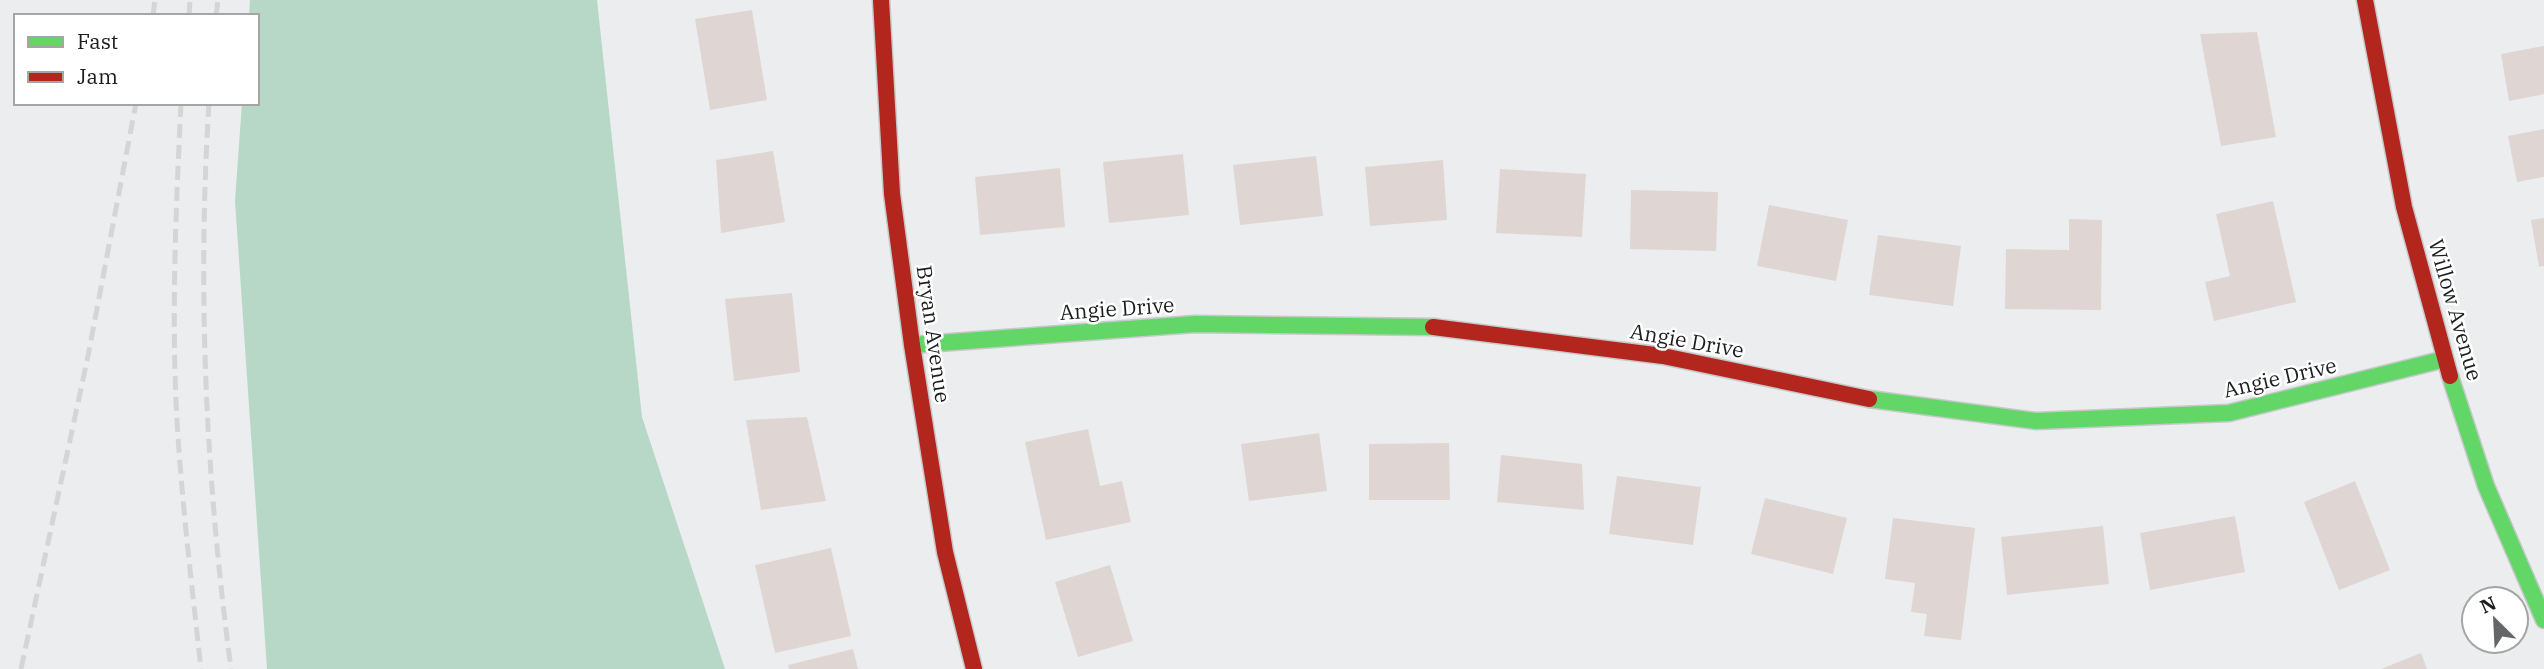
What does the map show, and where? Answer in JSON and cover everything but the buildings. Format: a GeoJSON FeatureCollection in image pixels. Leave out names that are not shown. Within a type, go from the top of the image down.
{"type":"FeatureCollection","features":[{"type":"Feature","properties":{"kind":"street","name":"Bryan Avenue"},"geometry":{"type":"LineString","coordinates":[[881,0],[892,194],[912,345],[945,552],[974,669]]}},
{"type":"Feature","properties":{"kind":"street","name":"Willow Avenue"},"geometry":{"type":"LineString","coordinates":[[2365,0],[2404,207],[2445,359],[2486,486],[2544,620]]}},
{"type":"Feature","properties":{"kind":"street","name":"Angie Drive"},"geometry":{"type":"LineString","coordinates":[[912,345],[1195,324],[1442,327],[1663,356],[1884,402],[2036,421],[2229,413],[2445,359]]}},
{"type":"Feature","properties":{"kind":"green space"},"geometry":{"type":"Polygon","coordinates":[[[250,0],[597,0],[642,417],[725,669],[267,669],[235,201],[242,105],[259,105],[259,14],[249,14],[250,0]]]}},
{"type":"Feature","properties":{"kind":"railway"},"geometry":{"type":"LineString","coordinates":[[153,14],[155,0]]}},
{"type":"Feature","properties":{"kind":"railway"},"geometry":{"type":"LineString","coordinates":[[189,14],[190,0]]}},
{"type":"Feature","properties":{"kind":"railway"},"geometry":{"type":"LineString","coordinates":[[216,14],[218,0]]}},
{"type":"Feature","properties":{"kind":"railway"},"geometry":{"type":"LineString","coordinates":[[21,669],[88,356],[136,105]]}},
{"type":"Feature","properties":{"kind":"railway"},"geometry":{"type":"LineString","coordinates":[[181,105],[175,262],[175,381],[182,483],[201,669]]}},
{"type":"Feature","properties":{"kind":"railway"},"geometry":{"type":"LineString","coordinates":[[209,105],[204,244],[206,386],[215,528],[231,669]]}},
{"type":"Feature","properties":{"kind":"traffic: fast"},"geometry":{"type":"LineString","coordinates":[[912,345],[1195,324],[1433,327]]}},
{"type":"Feature","properties":{"kind":"traffic: fast"},"geometry":{"type":"LineString","coordinates":[[1869,399],[2036,421],[2229,413],[2445,359]]}},
{"type":"Feature","properties":{"kind":"traffic: fast"},"geometry":{"type":"LineString","coordinates":[[2450,376],[2486,486],[2544,620]]}},
{"type":"Feature","properties":{"kind":"traffic: jam"},"geometry":{"type":"LineString","coordinates":[[881,0],[892,194],[912,345],[945,552],[974,669]]}},
{"type":"Feature","properties":{"kind":"traffic: jam"},"geometry":{"type":"LineString","coordinates":[[2365,0],[2404,207],[2450,376]]}},
{"type":"Feature","properties":{"kind":"traffic: jam"},"geometry":{"type":"LineString","coordinates":[[1433,327],[1663,356],[1869,399]]}}]}
